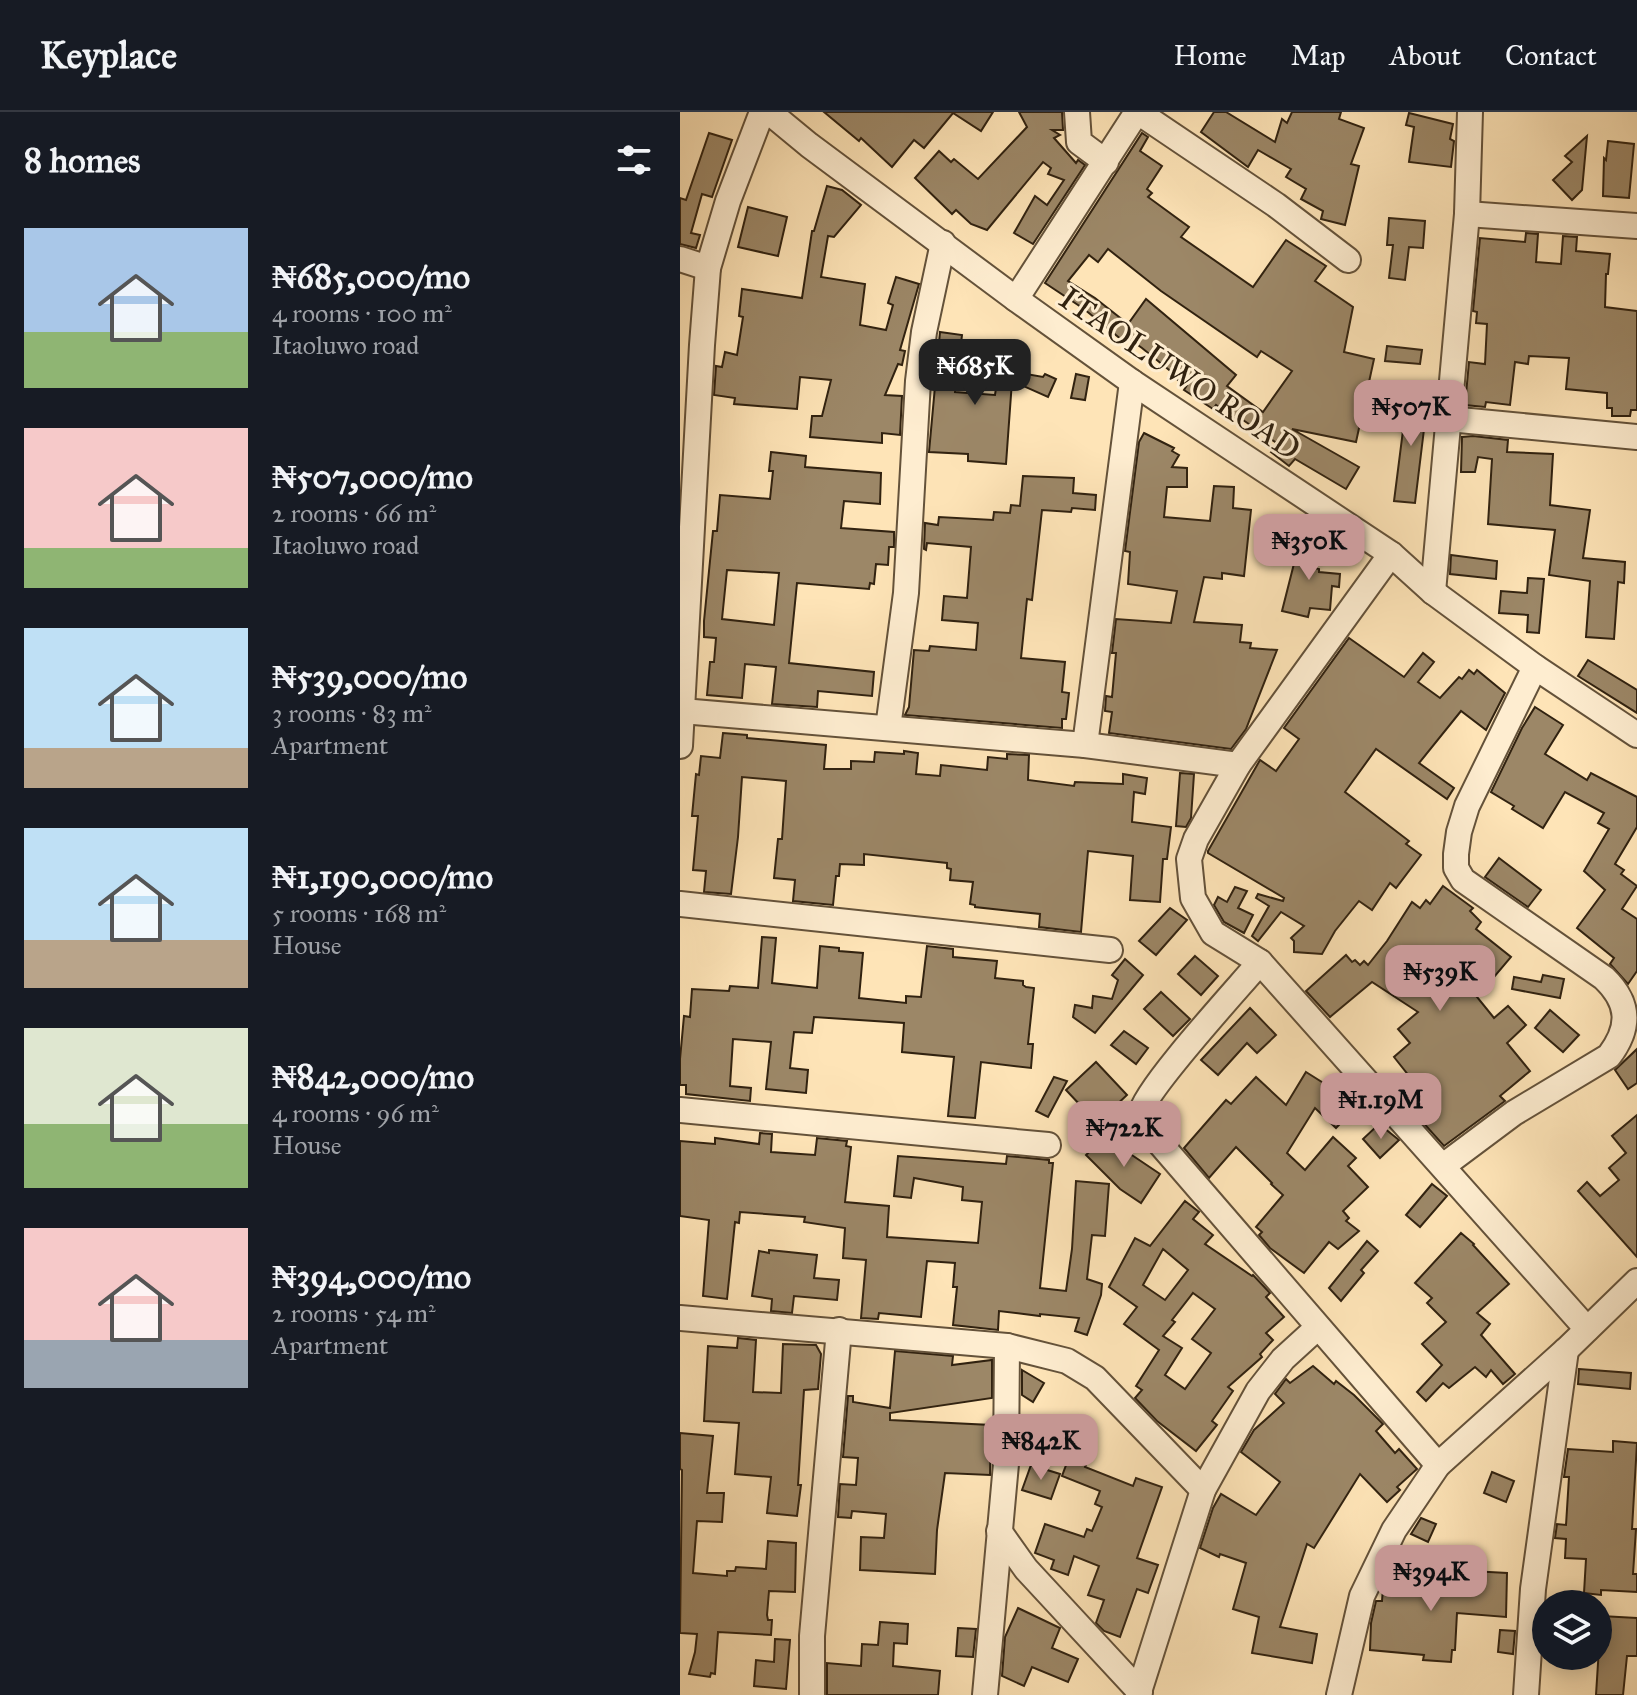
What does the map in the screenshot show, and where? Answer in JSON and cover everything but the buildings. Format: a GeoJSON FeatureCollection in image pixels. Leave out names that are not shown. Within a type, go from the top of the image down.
{"type":"FeatureCollection","features":[{"type":"Feature","properties":{"kind":"street"},"geometry":{"type":"LineString","coordinates":[[680,746],[708,268],[728,201],[762,112]]}},
{"type":"Feature","properties":{"kind":"street","name":"ITAOLUWO ROAD"},"geometry":{"type":"LineString","coordinates":[[769,112],[1016,299],[1132,382],[1391,554],[1433,592],[1535,667],[1637,735]]}},
{"type":"Feature","properties":{"kind":"street"},"geometry":{"type":"LineString","coordinates":[[1077,112],[1079,142],[1106,162]]}},
{"type":"Feature","properties":{"kind":"street"},"geometry":{"type":"LineString","coordinates":[[1016,299],[1138,112],[1276,205],[1348,260]]}},
{"type":"Feature","properties":{"kind":"street"},"geometry":{"type":"LineString","coordinates":[[1433,592],[1467,214],[1470,112]]}},
{"type":"Feature","properties":{"kind":"street"},"geometry":{"type":"LineString","coordinates":[[1467,214],[1637,226]]}},
{"type":"Feature","properties":{"kind":"street"},"geometry":{"type":"LineString","coordinates":[[888,728],[906,593],[918,381],[924,332],[943,243]]}},
{"type":"Feature","properties":{"kind":"street"},"geometry":{"type":"LineString","coordinates":[[680,259],[708,268]]}},
{"type":"Feature","properties":{"kind":"street"},"geometry":{"type":"LineString","coordinates":[[1085,745],[1132,382]]}},
{"type":"Feature","properties":{"kind":"street"},"geometry":{"type":"LineString","coordinates":[[1449,419],[1637,437]]}},
{"type":"Feature","properties":{"kind":"street"},"geometry":{"type":"LineString","coordinates":[[1391,554],[1238,765],[1196,839],[1189,859],[1193,898],[1213,933],[1260,962],[1587,1329]]}},
{"type":"Feature","properties":{"kind":"street"},"geometry":{"type":"LineString","coordinates":[[1443,1166],[1514,1113],[1609,1056],[1619,1043],[1624,1025],[1624,1008],[1619,992],[1604,978],[1463,880],[1456,868],[1459,832],[1467,806],[1535,667]]}},
{"type":"Feature","properties":{"kind":"street"},"geometry":{"type":"LineString","coordinates":[[682,711],[1085,745],[1238,765]]}},
{"type":"Feature","properties":{"kind":"street"},"geometry":{"type":"LineString","coordinates":[[680,904],[1110,950]]}},
{"type":"Feature","properties":{"kind":"street"},"geometry":{"type":"LineString","coordinates":[[1260,962],[1172,1065],[1145,1104],[1141,1115],[1144,1125],[1438,1465]]}},
{"type":"Feature","properties":{"kind":"street"},"geometry":{"type":"LineString","coordinates":[[680,1110],[1048,1145]]}},
{"type":"Feature","properties":{"kind":"street"},"geometry":{"type":"LineString","coordinates":[[1339,1695],[1362,1596],[1394,1530],[1438,1465],[1566,1350],[1637,1281]]}},
{"type":"Feature","properties":{"kind":"street"},"geometry":{"type":"LineString","coordinates":[[680,1318],[1007,1346],[1067,1361],[1095,1378],[1203,1490]]}},
{"type":"Feature","properties":{"kind":"street"},"geometry":{"type":"LineString","coordinates":[[1139,1693],[1203,1490],[1258,1391],[1283,1359],[1317,1328]]}},
{"type":"Feature","properties":{"kind":"street"},"geometry":{"type":"LineString","coordinates":[[812,1695],[815,1603],[839,1330]]}},
{"type":"Feature","properties":{"kind":"street"},"geometry":{"type":"LineString","coordinates":[[985,1695],[1006,1464],[1007,1346]]}},
{"type":"Feature","properties":{"kind":"street"},"geometry":{"type":"LineString","coordinates":[[1526,1695],[1533,1589],[1566,1350]]}},
{"type":"Feature","properties":{"kind":"street"},"geometry":{"type":"LineString","coordinates":[[999,1531],[1026,1569],[1139,1693]]}}]}
